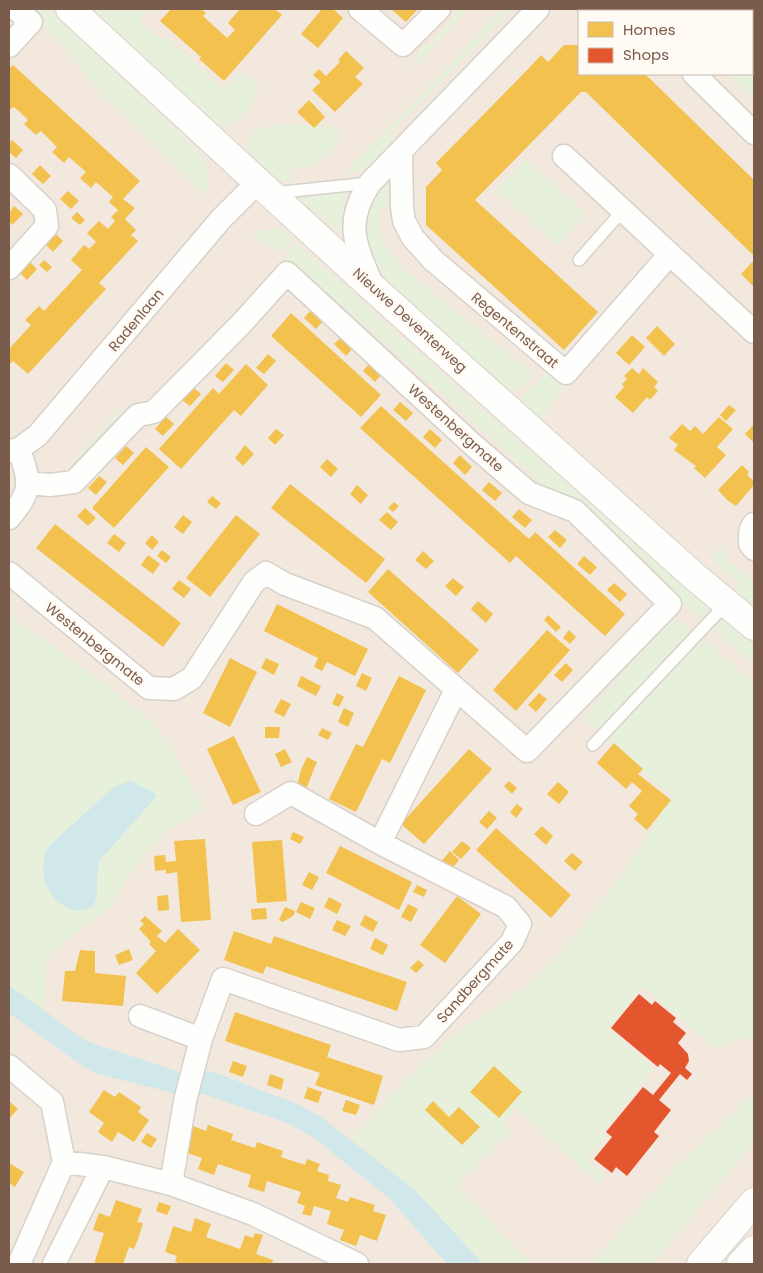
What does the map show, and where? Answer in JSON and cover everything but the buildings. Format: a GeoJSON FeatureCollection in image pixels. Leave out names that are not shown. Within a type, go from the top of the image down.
{"type":"FeatureCollection","features":[{"type":"Feature","properties":{"kind":"main road","name":"Nieuwe Deventerweg"},"geometry":{"type":"LineString","coordinates":[[70,9],[373,288],[726,604],[754,626]]}},
{"type":"Feature","properties":{"kind":"main road"},"geometry":{"type":"LineString","coordinates":[[701,1264],[754,1202]]}},
{"type":"Feature","properties":{"kind":"main road"},"geometry":{"type":"LineString","coordinates":[[741,1264],[754,1250]]}},
{"type":"Feature","properties":{"kind":"street"},"geometry":{"type":"LineString","coordinates":[[9,46],[30,22],[16,9]]}},
{"type":"Feature","properties":{"kind":"street"},"geometry":{"type":"LineString","coordinates":[[360,9],[403,45],[439,9]]}},
{"type":"Feature","properties":{"kind":"street"},"geometry":{"type":"LineString","coordinates":[[373,288],[359,252],[354,228],[358,201],[370,183],[538,9]]}},
{"type":"Feature","properties":{"kind":"street"},"geometry":{"type":"LineString","coordinates":[[695,75],[754,133]]}},
{"type":"Feature","properties":{"kind":"street","name":"Regentenstraat"},"geometry":{"type":"LineString","coordinates":[[401,153],[402,207],[404,221],[413,238],[433,260],[566,373],[670,254]]}},
{"type":"Feature","properties":{"kind":"street"},"geometry":{"type":"LineString","coordinates":[[564,156],[754,332]]}},
{"type":"Feature","properties":{"kind":"street"},"geometry":{"type":"LineString","coordinates":[[9,175],[45,210],[47,226],[9,268]]}},
{"type":"Feature","properties":{"kind":"street","name":"Radenlaan"},"geometry":{"type":"LineString","coordinates":[[14,450],[38,435],[221,219],[264,188]]}},
{"type":"Feature","properties":{"kind":"street","name":"Westenbergmate"},"geometry":{"type":"LineString","coordinates":[[9,573],[149,688],[174,689],[192,678],[254,582],[266,572],[286,584],[375,618],[527,751],[670,604],[575,511],[529,493],[287,273],[241,324],[154,412],[138,415],[74,482],[50,485],[27,483]]}},
{"type":"Feature","properties":{"kind":"street"},"geometry":{"type":"LineString","coordinates":[[9,518],[26,498],[27,483],[14,450]]}},
{"type":"Feature","properties":{"kind":"street"},"geometry":{"type":"LineString","coordinates":[[754,524],[750,528],[750,544],[754,549]]}},
{"type":"Feature","properties":{"kind":"street"},"geometry":{"type":"LineString","coordinates":[[380,842],[456,690]]}},
{"type":"Feature","properties":{"kind":"street","name":"Sandbergmate"},"geometry":{"type":"LineString","coordinates":[[171,1184],[185,1101],[201,1039],[223,979],[399,1040],[424,1037],[512,942],[520,924],[506,907],[380,842],[291,793],[256,814]]}},
{"type":"Feature","properties":{"kind":"street"},"geometry":{"type":"LineString","coordinates":[[140,1016],[201,1039]]}},
{"type":"Feature","properties":{"kind":"street"},"geometry":{"type":"LineString","coordinates":[[9,1066],[52,1102],[64,1162],[19,1264]]}},
{"type":"Feature","properties":{"kind":"street"},"geometry":{"type":"LineString","coordinates":[[64,1162],[103,1167],[171,1184],[253,1214],[357,1264]]}},
{"type":"Feature","properties":{"kind":"street"},"geometry":{"type":"LineString","coordinates":[[54,1264],[103,1167]]}},
{"type":"Feature","properties":{"kind":"lane"},"geometry":{"type":"LineString","coordinates":[[264,188],[370,183]]}},
{"type":"Feature","properties":{"kind":"lane"},"geometry":{"type":"LineString","coordinates":[[579,260],[623,210]]}},
{"type":"Feature","properties":{"kind":"lane"},"geometry":{"type":"LineString","coordinates":[[593,745],[726,604]]}},
{"type":"Feature","properties":{"kind":"shaded area"},"geometry":{"type":"Polygon","coordinates":[[[9,9],[754,9],[754,1264],[9,1264],[9,9]]]}},
{"type":"Feature","properties":{"kind":"green space"},"geometry":{"type":"Polygon","coordinates":[[[27,9],[49,9],[187,140],[199,153],[206,165],[209,178],[206,196],[101,94],[65,48],[27,9]]]}},
{"type":"Feature","properties":{"kind":"green space"},"geometry":{"type":"Polygon","coordinates":[[[86,9],[149,9],[139,20],[162,40],[166,36],[224,90],[241,72],[258,84],[255,99],[242,116],[222,127],[86,9]]]}},
{"type":"Feature","properties":{"kind":"green space"},"geometry":{"type":"Polygon","coordinates":[[[461,9],[468,9],[416,67],[413,66],[418,49],[431,42],[461,9]]]}},
{"type":"Feature","properties":{"kind":"green space"},"geometry":{"type":"Polygon","coordinates":[[[500,9],[513,9],[391,133],[395,138],[376,167],[344,173],[459,55],[500,9]]]}},
{"type":"Feature","properties":{"kind":"green space"},"geometry":{"type":"Polygon","coordinates":[[[753,19],[754,99],[730,75],[753,75],[753,19]]]}},
{"type":"Feature","properties":{"kind":"green space"},"geometry":{"type":"Polygon","coordinates":[[[299,124],[334,126],[343,138],[314,167],[289,169],[290,184],[277,178],[265,168],[246,144],[255,132],[268,126],[299,124]]]}},
{"type":"Feature","properties":{"kind":"green space"},"geometry":{"type":"Polygon","coordinates":[[[526,159],[586,214],[558,246],[496,190],[526,159]]]}},
{"type":"Feature","properties":{"kind":"green space"},"geometry":{"type":"Polygon","coordinates":[[[386,182],[391,182],[392,207],[379,209],[379,231],[388,249],[407,271],[533,374],[521,388],[511,393],[498,388],[408,302],[377,267],[371,254],[367,236],[366,211],[386,182]]]}},
{"type":"Feature","properties":{"kind":"green space"},"geometry":{"type":"Polygon","coordinates":[[[349,189],[342,209],[346,234],[343,236],[298,196],[349,189]]]}},
{"type":"Feature","properties":{"kind":"green space"},"geometry":{"type":"Polygon","coordinates":[[[280,229],[293,239],[279,253],[252,234],[258,230],[280,229]]]}},
{"type":"Feature","properties":{"kind":"green space"},"geometry":{"type":"Polygon","coordinates":[[[297,243],[480,408],[707,603],[706,613],[702,619],[573,504],[541,483],[370,330],[285,257],[297,243]]]}},
{"type":"Feature","properties":{"kind":"green space"},"geometry":{"type":"Polygon","coordinates":[[[547,372],[567,385],[540,419],[518,401],[547,372]]]}},
{"type":"Feature","properties":{"kind":"green space"},"geometry":{"type":"Polygon","coordinates":[[[121,407],[124,410],[69,469],[71,475],[64,474],[66,469],[121,407]]]}},
{"type":"Feature","properties":{"kind":"green space"},"geometry":{"type":"Polygon","coordinates":[[[723,544],[727,560],[754,583],[754,611],[732,593],[740,584],[712,558],[723,544]]]}},
{"type":"Feature","properties":{"kind":"green space"},"geometry":{"type":"Polygon","coordinates":[[[9,615],[96,677],[151,721],[174,752],[204,809],[168,830],[151,846],[126,880],[111,907],[57,948],[46,962],[44,1012],[9,985],[9,615]],[[115,786],[88,813],[82,911],[93,907],[95,902],[97,872],[100,860],[156,797],[156,794],[115,786]]]}},
{"type":"Feature","properties":{"kind":"green space"},"geometry":{"type":"Polygon","coordinates":[[[673,618],[702,637],[754,684],[754,1042],[745,1036],[736,1042],[715,1048],[642,987],[609,1029],[654,1069],[603,1131],[605,1137],[587,1160],[605,1176],[598,1183],[515,1107],[503,1123],[511,1131],[456,1186],[532,1264],[483,1264],[416,1191],[351,1139],[416,1070],[444,1044],[526,986],[555,958],[609,892],[672,797],[583,718],[673,618]]]}},
{"type":"Feature","properties":{"kind":"green space"},"geometry":{"type":"Polygon","coordinates":[[[728,620],[754,645],[754,665],[712,628],[728,620]]]}},
{"type":"Feature","properties":{"kind":"green space"},"geometry":{"type":"Polygon","coordinates":[[[751,1096],[754,1096],[754,1142],[653,1264],[591,1264],[673,1170],[751,1096]]]}},
{"type":"Feature","properties":{"kind":"water"},"geometry":{"type":"Polygon","coordinates":[[[131,781],[156,794],[156,797],[100,860],[97,872],[97,896],[93,907],[79,911],[64,906],[50,893],[46,884],[43,865],[49,846],[115,786],[131,781]]]}},
{"type":"Feature","properties":{"kind":"water"},"geometry":{"type":"Polygon","coordinates":[[[9,985],[83,1039],[94,1044],[183,1073],[211,1071],[297,1104],[320,1116],[416,1191],[483,1264],[447,1264],[389,1198],[314,1138],[290,1124],[204,1094],[177,1094],[95,1073],[84,1067],[9,1013],[9,985]]]}}]}
